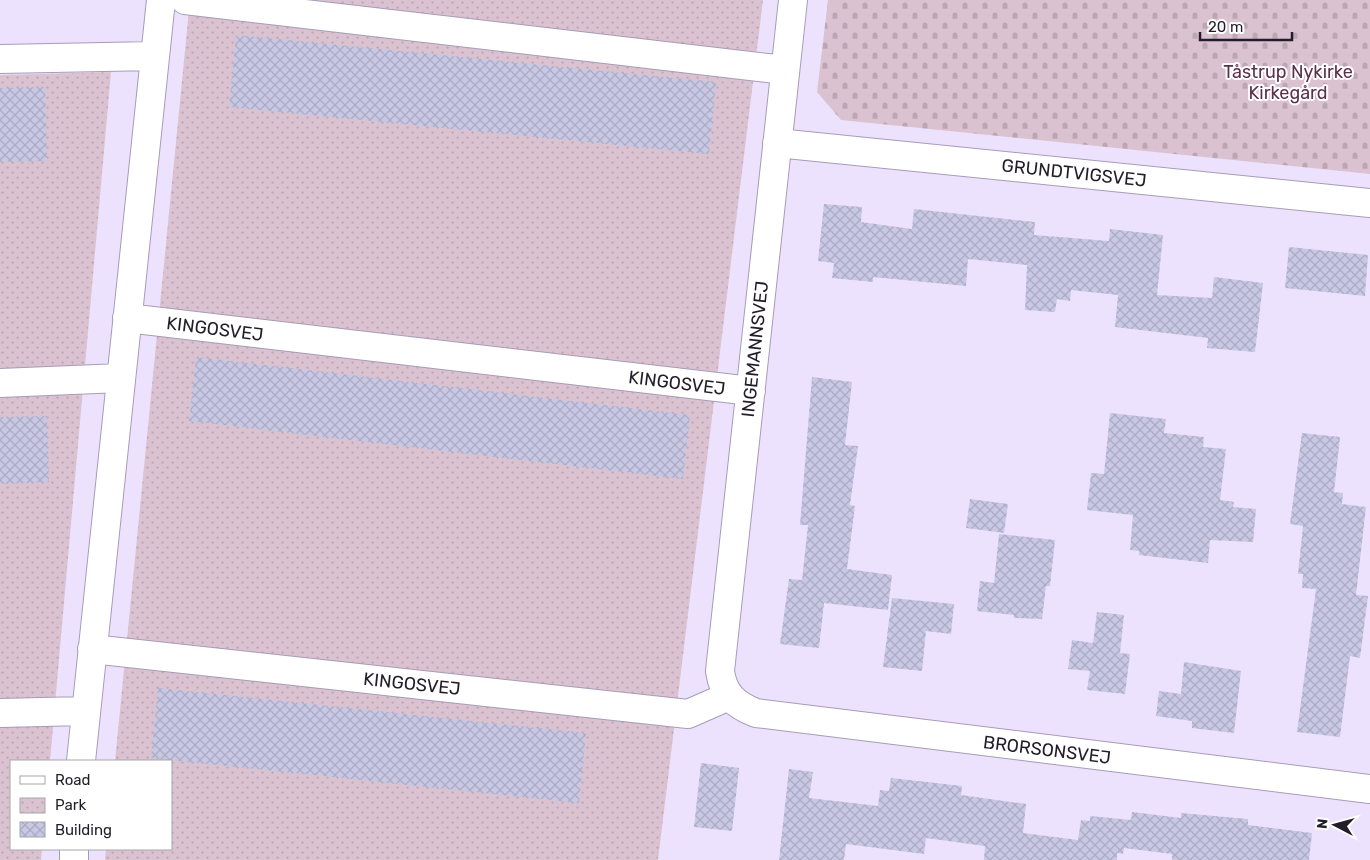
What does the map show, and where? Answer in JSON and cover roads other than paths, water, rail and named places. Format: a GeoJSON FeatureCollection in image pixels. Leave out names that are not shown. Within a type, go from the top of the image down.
{"type":"FeatureCollection","features":[{"type":"Feature","properties":{"kind":"street"},"geometry":{"type":"LineString","coordinates":[[81,760],[161,0]]}},
{"type":"Feature","properties":{"kind":"street"},"geometry":{"type":"LineString","coordinates":[[185,0],[785,70]]}},
{"type":"Feature","properties":{"kind":"street","name":"INGEMANNSVEJ"},"geometry":{"type":"LineString","coordinates":[[729,696],[722,685],[720,672],[793,0]]}},
{"type":"Feature","properties":{"kind":"street"},"geometry":{"type":"LineString","coordinates":[[0,59],[156,56]]}},
{"type":"Feature","properties":{"kind":"street","name":"GRUNDTVIGSVEJ"},"geometry":{"type":"LineString","coordinates":[[777,143],[1370,202]]}},
{"type":"Feature","properties":{"kind":"street","name":"KINGOSVEJ"},"geometry":{"type":"LineString","coordinates":[[127,318],[751,391]]}},
{"type":"Feature","properties":{"kind":"street"},"geometry":{"type":"LineString","coordinates":[[0,383],[121,378]]}},
{"type":"Feature","properties":{"kind":"street","name":"KINGOSVEJ"},"geometry":{"type":"LineString","coordinates":[[92,649],[688,714],[729,696]]}},
{"type":"Feature","properties":{"kind":"street","name":"BRORSONSVEJ"},"geometry":{"type":"LineString","coordinates":[[729,696],[740,707],[756,713],[1370,789]]}},
{"type":"Feature","properties":{"kind":"street"},"geometry":{"type":"LineString","coordinates":[[0,713],[85,711]]}},
{"type":"Feature","properties":{"kind":"park label","name":"Tåstrup Nykirke Kirkegård"},"geometry":{"type":"Point","coordinates":[1288,82]}}]}
